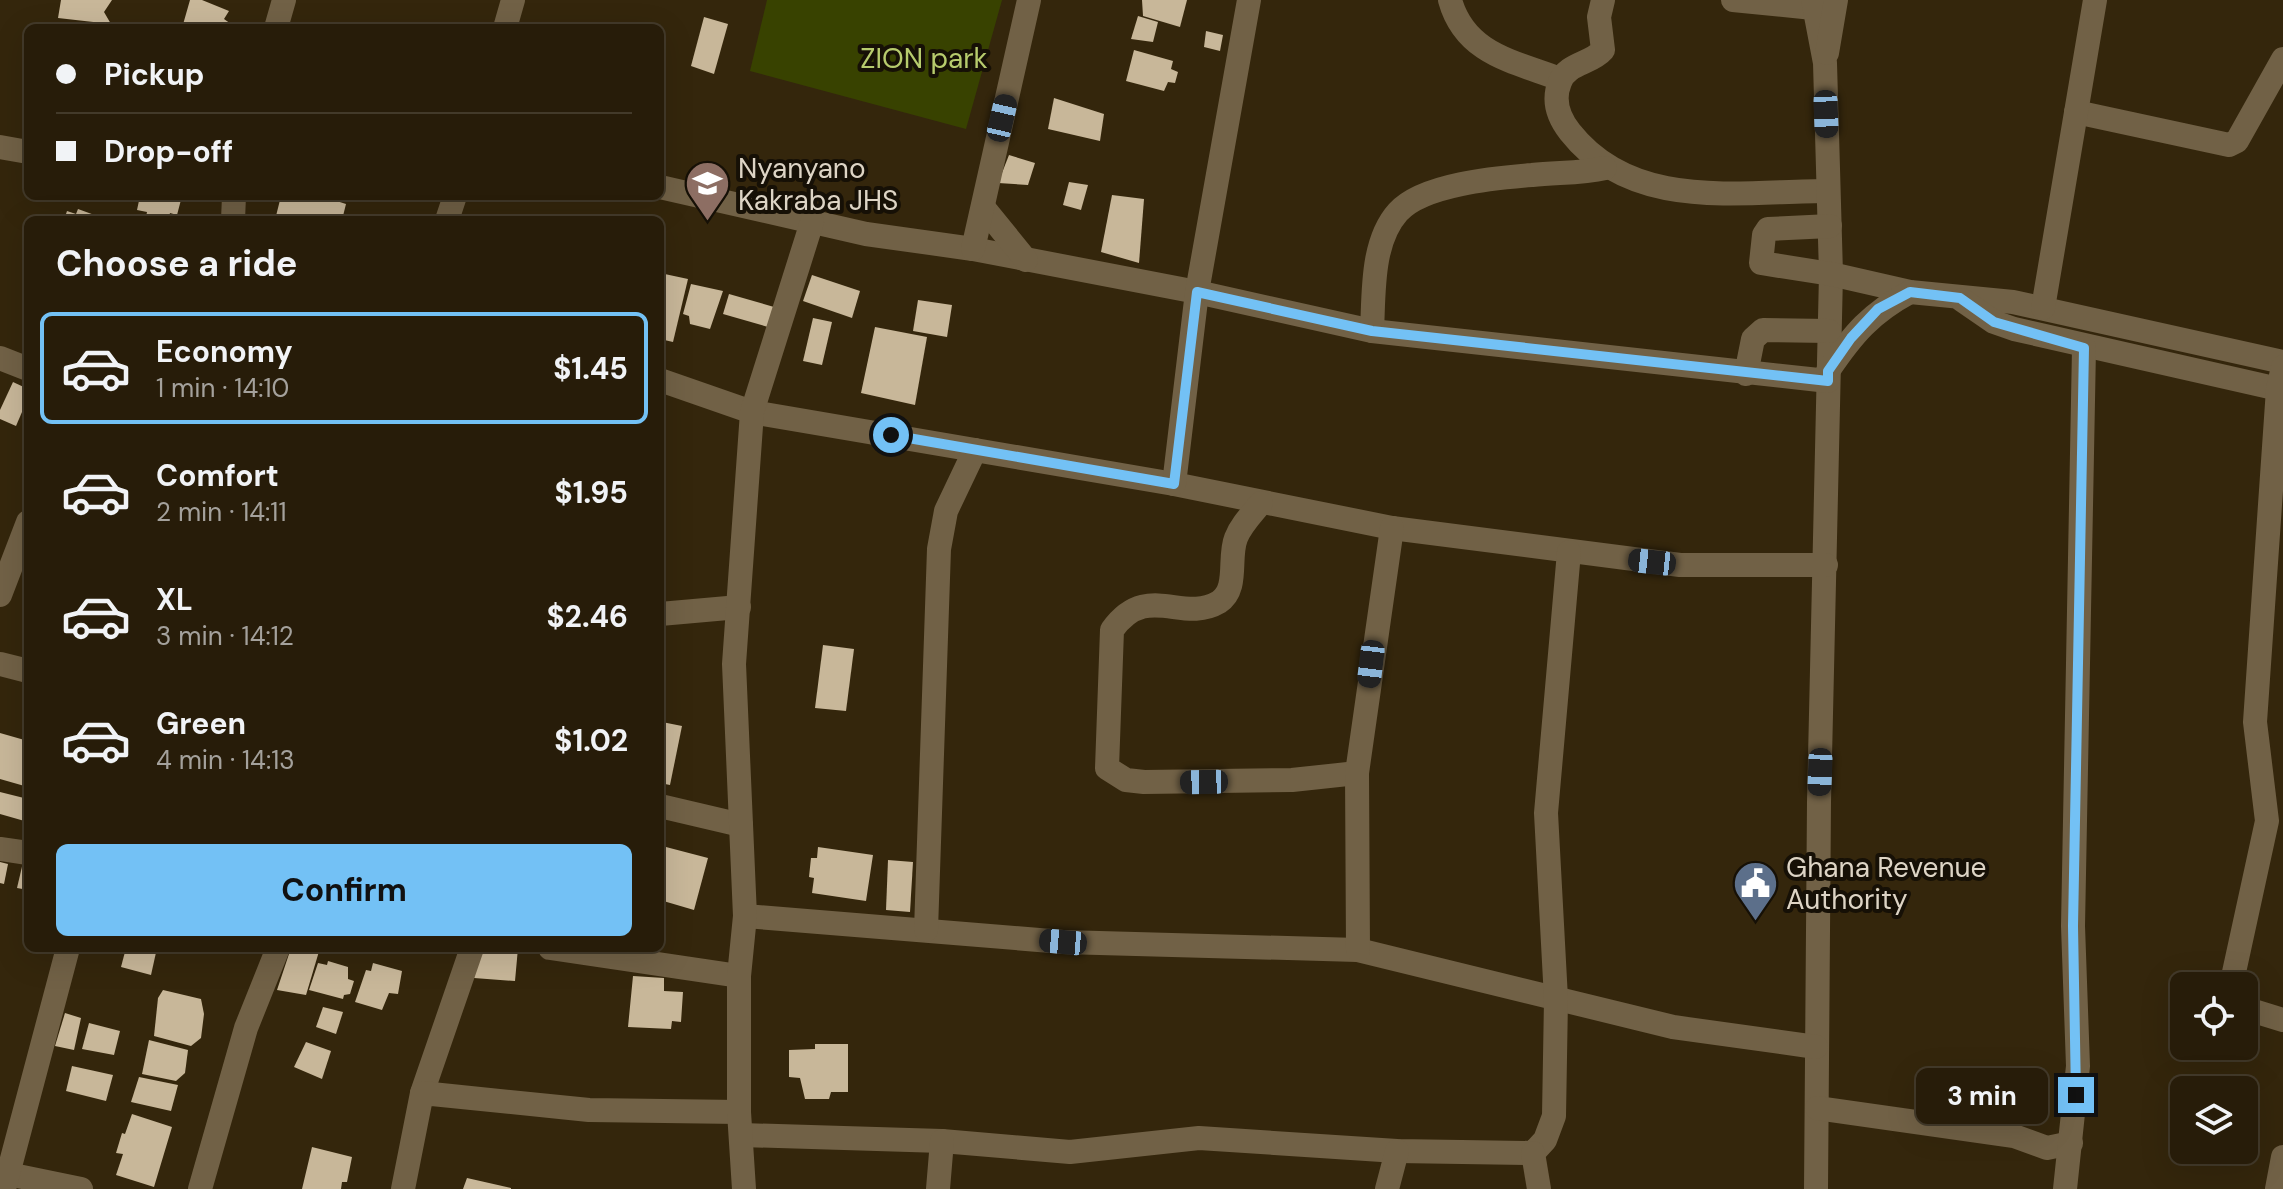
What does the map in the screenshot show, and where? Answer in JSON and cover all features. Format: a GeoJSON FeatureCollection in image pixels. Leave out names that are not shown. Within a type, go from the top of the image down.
{"type":"FeatureCollection","features":[{"type":"Feature","properties":{"kind":"street"},"geometry":{"type":"LineString","coordinates":[[277,24],[284,0]]}},
{"type":"Feature","properties":{"kind":"street"},"geometry":{"type":"LineString","coordinates":[[506,24],[513,0]]}},
{"type":"Feature","properties":{"kind":"street"},"geometry":{"type":"LineString","coordinates":[[973,249],[1029,0]]}},
{"type":"Feature","properties":{"kind":"street"},"geometry":{"type":"LineString","coordinates":[[1174,484],[1197,292],[1249,0]]}},
{"type":"Feature","properties":{"kind":"street"},"geometry":{"type":"LineString","coordinates":[[1450,0],[1462,32],[1477,45],[1560,79]]}},
{"type":"Feature","properties":{"kind":"street"},"geometry":{"type":"LineString","coordinates":[[1603,0],[1599,17],[1603,50],[1568,70],[1560,79],[1557,92],[1558,117],[1585,151],[1605,168],[1673,191],[1727,196],[1828,191]]}},
{"type":"Feature","properties":{"kind":"street"},"geometry":{"type":"LineString","coordinates":[[1733,0],[1820,3],[1825,63],[1831,274],[1816,1189]]}},
{"type":"Feature","properties":{"kind":"street"},"geometry":{"type":"LineString","coordinates":[[2043,308],[2095,0]]}},
{"type":"Feature","properties":{"kind":"street"},"geometry":{"type":"LineString","coordinates":[[2076,112],[2229,145],[2237,141],[2283,59]]}},
{"type":"Feature","properties":{"kind":"street"},"geometry":{"type":"LineString","coordinates":[[0,147],[24,151]]}},
{"type":"Feature","properties":{"kind":"street"},"geometry":{"type":"LineString","coordinates":[[1372,331],[1375,280],[1385,236],[1398,212],[1416,199],[1440,189],[1536,174],[1580,174],[1605,168]]}},
{"type":"Feature","properties":{"kind":"street"},"geometry":{"type":"LineString","coordinates":[[664,188],[812,222],[1197,292],[1372,331],[1746,374],[1828,376]]}},
{"type":"Feature","properties":{"kind":"street"},"geometry":{"type":"LineString","coordinates":[[983,207],[1026,260]]}},
{"type":"Feature","properties":{"kind":"street"},"geometry":{"type":"LineString","coordinates":[[744,1189],[740,1123],[739,976],[745,916],[734,664],[752,412],[812,222]]}},
{"type":"Feature","properties":{"kind":"street"},"geometry":{"type":"LineString","coordinates":[[1830,226],[1768,229],[1760,260],[1763,266],[1831,274],[1910,292],[2043,308],[2282,377]]}},
{"type":"Feature","properties":{"kind":"street"},"geometry":{"type":"LineString","coordinates":[[1828,376],[1851,338],[1878,309],[1910,292]]}},
{"type":"Feature","properties":{"kind":"street"},"geometry":{"type":"LineString","coordinates":[[1960,298],[1994,322],[2084,348],[2282,377]]}},
{"type":"Feature","properties":{"kind":"street"},"geometry":{"type":"LineString","coordinates":[[1746,374],[1753,339],[1763,330],[1829,331]]}},
{"type":"Feature","properties":{"kind":"street"},"geometry":{"type":"LineString","coordinates":[[2065,1189],[2078,1066],[2073,926],[2084,348]]}},
{"type":"Feature","properties":{"kind":"street"},"geometry":{"type":"LineString","coordinates":[[0,358],[24,367]]}},
{"type":"Feature","properties":{"kind":"street"},"geometry":{"type":"LineString","coordinates":[[2234,972],[2267,821],[2255,722],[2282,377]]}},
{"type":"Feature","properties":{"kind":"street"},"geometry":{"type":"LineString","coordinates":[[664,381],[752,412],[1174,484],[1392,528],[1680,565],[1826,565]]}},
{"type":"Feature","properties":{"kind":"street"},"geometry":{"type":"LineString","coordinates":[[926,930],[939,549],[946,511],[975,450]]}},
{"type":"Feature","properties":{"kind":"street"},"geometry":{"type":"LineString","coordinates":[[1261,503],[1236,538],[1231,584],[1217,603],[1199,608],[1159,603],[1138,606],[1112,630],[1107,768],[1126,780],[1144,782],[1292,780],[1357,773]]}},
{"type":"Feature","properties":{"kind":"street"},"geometry":{"type":"LineString","coordinates":[[1358,950],[1357,773],[1392,528]]}},
{"type":"Feature","properties":{"kind":"street"},"geometry":{"type":"LineString","coordinates":[[0,595],[24,532]]}},
{"type":"Feature","properties":{"kind":"street"},"geometry":{"type":"LineString","coordinates":[[422,1093],[1070,1152],[1199,1138],[1397,1151],[1533,1153],[1545,1140],[1554,1116],[1556,999],[1546,813],[1569,552]]}},
{"type":"Feature","properties":{"kind":"street"},"geometry":{"type":"LineString","coordinates":[[664,614],[739,607]]}},
{"type":"Feature","properties":{"kind":"street"},"geometry":{"type":"LineString","coordinates":[[0,664],[24,670]]}},
{"type":"Feature","properties":{"kind":"street"},"geometry":{"type":"LineString","coordinates":[[664,807],[741,825]]}},
{"type":"Feature","properties":{"kind":"street"},"geometry":{"type":"LineString","coordinates":[[0,849],[24,852]]}},
{"type":"Feature","properties":{"kind":"street"},"geometry":{"type":"LineString","coordinates":[[745,916],[1063,942],[1358,950],[1673,1027],[1816,1047]]}},
{"type":"Feature","properties":{"kind":"street"},"geometry":{"type":"LineString","coordinates":[[67,952],[6,1181],[81,1189]]}},
{"type":"Feature","properties":{"kind":"street"},"geometry":{"type":"LineString","coordinates":[[200,1189],[246,1028],[276,952]]}},
{"type":"Feature","properties":{"kind":"street"},"geometry":{"type":"LineString","coordinates":[[403,1189],[422,1093],[471,952]]}},
{"type":"Feature","properties":{"kind":"street"},"geometry":{"type":"LineString","coordinates":[[577,952],[739,976]]}},
{"type":"Feature","properties":{"kind":"street"},"geometry":{"type":"LineString","coordinates":[[2258,1012],[2283,1020]]}},
{"type":"Feature","properties":{"kind":"street"},"geometry":{"type":"LineString","coordinates":[[1817,1108],[2014,1136],[2047,1148],[2071,1143]]}},
{"type":"Feature","properties":{"kind":"street"},"geometry":{"type":"LineString","coordinates":[[938,1189],[942,1141]]}},
{"type":"Feature","properties":{"kind":"street"},"geometry":{"type":"LineString","coordinates":[[1387,1189],[1397,1151]]}},
{"type":"Feature","properties":{"kind":"street"},"geometry":{"type":"LineString","coordinates":[[1533,1153],[1539,1189]]}},
{"type":"Feature","properties":{"kind":"street"},"geometry":{"type":"LineString","coordinates":[[2277,1189],[2283,1157]]}},
{"type":"Feature","properties":{"kind":"green space","name":"ZION park"},"geometry":{"type":"Polygon","coordinates":[[[767,0],[1002,0],[966,129],[750,71],[767,0]]]}},
{"type":"Feature","properties":{"kind":"building"},"geometry":{"type":"Polygon","coordinates":[[[61,0],[112,0],[104,12],[111,24],[58,18],[61,0]]]}},
{"type":"Feature","properties":{"kind":"building"},"geometry":{"type":"Polygon","coordinates":[[[190,0],[202,0],[229,11],[224,19],[231,24],[183,24],[190,0]]]}},
{"type":"Feature","properties":{"kind":"building"},"geometry":{"type":"Polygon","coordinates":[[[1142,0],[1187,0],[1180,27],[1143,16],[1142,0]]]}},
{"type":"Feature","properties":{"kind":"building"},"geometry":{"type":"Polygon","coordinates":[[[1138,16],[1158,22],[1153,42],[1131,39],[1138,16]]]}},
{"type":"Feature","properties":{"kind":"building"},"geometry":{"type":"Polygon","coordinates":[[[704,17],[728,24],[714,74],[691,66],[704,17]]]}},
{"type":"Feature","properties":{"kind":"building"},"geometry":{"type":"Polygon","coordinates":[[[1206,31],[1223,35],[1220,51],[1204,47],[1206,31]]]}},
{"type":"Feature","properties":{"kind":"building"},"geometry":{"type":"Polygon","coordinates":[[[1134,50],[1173,61],[1171,69],[1178,72],[1175,83],[1168,82],[1164,91],[1126,81],[1134,50]]]}},
{"type":"Feature","properties":{"kind":"building"},"geometry":{"type":"Polygon","coordinates":[[[1054,98],[1104,114],[1100,141],[1048,129],[1054,98]]]}},
{"type":"Feature","properties":{"kind":"building"},"geometry":{"type":"Polygon","coordinates":[[[1009,155],[1035,163],[1028,185],[998,183],[1009,155]]]}},
{"type":"Feature","properties":{"kind":"building"},"geometry":{"type":"Polygon","coordinates":[[[1069,182],[1088,185],[1081,210],[1063,205],[1069,182]]]}},
{"type":"Feature","properties":{"kind":"building"},"geometry":{"type":"Polygon","coordinates":[[[1112,195],[1144,199],[1139,263],[1101,252],[1112,195]]]}},
{"type":"Feature","properties":{"kind":"building"},"geometry":{"type":"Polygon","coordinates":[[[139,200],[181,200],[177,215],[146,216],[147,212],[137,210],[139,200]]]}},
{"type":"Feature","properties":{"kind":"building"},"geometry":{"type":"Polygon","coordinates":[[[280,200],[334,200],[346,204],[343,216],[276,216],[280,200]]]}},
{"type":"Feature","properties":{"kind":"building"},"geometry":{"type":"Polygon","coordinates":[[[78,209],[97,216],[65,216],[67,211],[76,214],[78,209]]]}},
{"type":"Feature","properties":{"kind":"building"},"geometry":{"type":"Polygon","coordinates":[[[664,274],[688,279],[673,342],[664,340],[664,274]]]}},
{"type":"Feature","properties":{"kind":"building"},"geometry":{"type":"Polygon","coordinates":[[[812,275],[860,291],[852,318],[803,301],[812,275]]]}},
{"type":"Feature","properties":{"kind":"building"},"geometry":{"type":"Polygon","coordinates":[[[691,284],[723,291],[710,329],[690,324],[689,316],[683,314],[691,284]]]}},
{"type":"Feature","properties":{"kind":"building"},"geometry":{"type":"Polygon","coordinates":[[[729,294],[774,307],[768,327],[723,314],[729,294]]]}},
{"type":"Feature","properties":{"kind":"building"},"geometry":{"type":"Polygon","coordinates":[[[918,300],[952,305],[947,337],[913,331],[918,300]]]}},
{"type":"Feature","properties":{"kind":"building"},"geometry":{"type":"Polygon","coordinates":[[[813,318],[832,322],[822,365],[803,361],[813,318]]]}},
{"type":"Feature","properties":{"kind":"building"},"geometry":{"type":"Polygon","coordinates":[[[875,327],[927,337],[915,405],[861,393],[875,327]]]}},
{"type":"Feature","properties":{"kind":"building"},"geometry":{"type":"Polygon","coordinates":[[[13,382],[24,387],[24,407],[16,426],[0,419],[0,410],[13,382]]]}},
{"type":"Feature","properties":{"kind":"building"},"geometry":{"type":"Polygon","coordinates":[[[823,645],[854,649],[846,711],[815,708],[823,645]]]}},
{"type":"Feature","properties":{"kind":"building"},"geometry":{"type":"Polygon","coordinates":[[[664,722],[682,726],[670,785],[664,784],[664,722]]]}},
{"type":"Feature","properties":{"kind":"building"},"geometry":{"type":"Polygon","coordinates":[[[0,733],[24,740],[24,786],[0,779],[0,733]]]}},
{"type":"Feature","properties":{"kind":"building"},"geometry":{"type":"Polygon","coordinates":[[[0,792],[24,798],[24,821],[0,814],[0,792]]]}},
{"type":"Feature","properties":{"kind":"building"},"geometry":{"type":"Polygon","coordinates":[[[666,847],[708,858],[694,910],[664,901],[666,847]]]}},
{"type":"Feature","properties":{"kind":"building"},"geometry":{"type":"Polygon","coordinates":[[[818,847],[873,855],[866,901],[812,893],[814,878],[809,877],[811,858],[817,858],[818,847]]]}},
{"type":"Feature","properties":{"kind":"building"},"geometry":{"type":"Polygon","coordinates":[[[24,858],[24,889],[17,888],[24,858]]]}},
{"type":"Feature","properties":{"kind":"building"},"geometry":{"type":"Polygon","coordinates":[[[888,860],[913,862],[910,912],[886,910],[888,860]]]}},
{"type":"Feature","properties":{"kind":"building"},"geometry":{"type":"Polygon","coordinates":[[[0,862],[8,864],[4,884],[0,883],[0,862]]]}},
{"type":"Feature","properties":{"kind":"building"},"geometry":{"type":"Polygon","coordinates":[[[125,952],[156,952],[151,975],[121,967],[125,952]]]}},
{"type":"Feature","properties":{"kind":"building"},"geometry":{"type":"Polygon","coordinates":[[[290,952],[319,952],[306,995],[277,990],[290,952]]]}},
{"type":"Feature","properties":{"kind":"building"},"geometry":{"type":"Polygon","coordinates":[[[477,952],[518,952],[515,981],[474,978],[477,952]]]}},
{"type":"Feature","properties":{"kind":"building"},"geometry":{"type":"Polygon","coordinates":[[[328,961],[348,967],[348,979],[354,981],[350,994],[344,995],[343,999],[309,990],[318,963],[327,965],[328,961]]]}},
{"type":"Feature","properties":{"kind":"building"},"geometry":{"type":"Polygon","coordinates":[[[373,963],[402,971],[398,994],[389,993],[382,1010],[355,1002],[366,970],[371,971],[373,963]]]}},
{"type":"Feature","properties":{"kind":"building"},"geometry":{"type":"Polygon","coordinates":[[[633,976],[664,978],[664,991],[683,992],[681,1022],[672,1021],[671,1029],[628,1027],[633,976]]]}},
{"type":"Feature","properties":{"kind":"building"},"geometry":{"type":"Polygon","coordinates":[[[163,990],[201,999],[204,1014],[201,1038],[191,1046],[154,1036],[158,998],[163,990]]]}},
{"type":"Feature","properties":{"kind":"building"},"geometry":{"type":"Polygon","coordinates":[[[323,1007],[343,1012],[336,1034],[316,1027],[323,1007]]]}},
{"type":"Feature","properties":{"kind":"building"},"geometry":{"type":"Polygon","coordinates":[[[65,1013],[81,1018],[74,1050],[55,1046],[65,1013]]]}},
{"type":"Feature","properties":{"kind":"building"},"geometry":{"type":"Polygon","coordinates":[[[89,1023],[120,1031],[114,1055],[82,1049],[89,1023]]]}},
{"type":"Feature","properties":{"kind":"building"},"geometry":{"type":"Polygon","coordinates":[[[149,1040],[188,1050],[185,1073],[176,1081],[142,1074],[149,1040]]]}},
{"type":"Feature","properties":{"kind":"building"},"geometry":{"type":"Polygon","coordinates":[[[306,1042],[331,1051],[322,1079],[294,1067],[306,1042]]]}},
{"type":"Feature","properties":{"kind":"building"},"geometry":{"type":"Polygon","coordinates":[[[815,1044],[848,1044],[848,1092],[831,1092],[829,1099],[805,1099],[800,1078],[789,1077],[789,1050],[815,1049],[815,1044]]]}},
{"type":"Feature","properties":{"kind":"building"},"geometry":{"type":"Polygon","coordinates":[[[72,1066],[113,1075],[106,1101],[66,1091],[72,1066]]]}},
{"type":"Feature","properties":{"kind":"building"},"geometry":{"type":"Polygon","coordinates":[[[139,1077],[178,1085],[171,1111],[131,1102],[139,1077]]]}},
{"type":"Feature","properties":{"kind":"building"},"geometry":{"type":"Polygon","coordinates":[[[132,1114],[172,1127],[154,1187],[116,1175],[123,1154],[116,1153],[132,1114]]]}},
{"type":"Feature","properties":{"kind":"building"},"geometry":{"type":"Polygon","coordinates":[[[312,1147],[352,1157],[347,1182],[342,1182],[341,1189],[302,1189],[312,1147]]]}},
{"type":"Feature","properties":{"kind":"building"},"geometry":{"type":"Polygon","coordinates":[[[467,1178],[511,1188],[511,1189],[463,1189],[467,1178]]]}},
{"type":"Feature","properties":{"kind":"place","name":"Nyanyano Kakraba JHS"},"geometry":{"type":"Point","coordinates":[707,223]}},
{"type":"Feature","properties":{"kind":"place","name":"Ghana Revenue Authority"},"geometry":{"type":"Point","coordinates":[1755,922]}},
{"type":"Feature","properties":{"kind":"route"},"geometry":{"type":"LineString","coordinates":[[891,435],[1174,484],[1197,292],[1372,331],[1828,381],[1828,371],[1851,338],[1878,309],[1910,292],[1960,298],[1994,322],[2084,348],[2078,516],[2073,926],[2078,1066],[2076,1095]]}}]}
